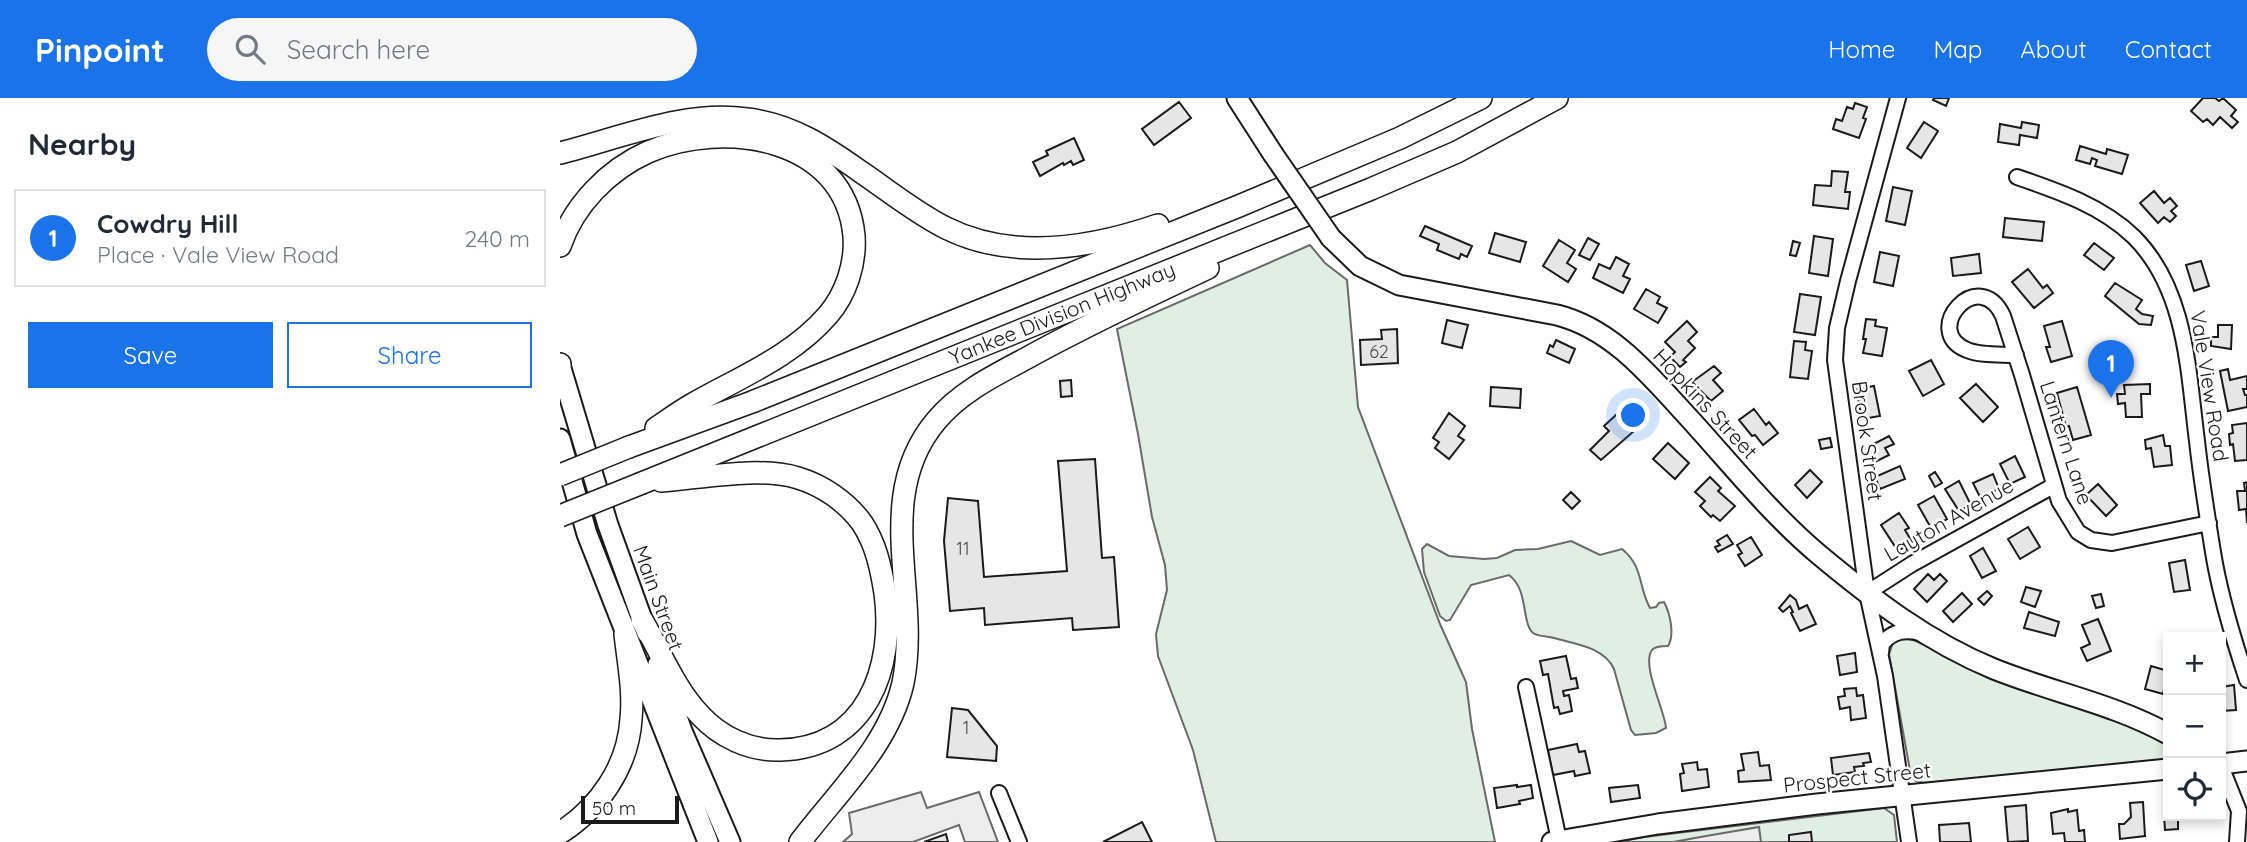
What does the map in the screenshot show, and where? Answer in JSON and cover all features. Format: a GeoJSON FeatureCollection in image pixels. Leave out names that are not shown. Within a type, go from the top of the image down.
{"type":"FeatureCollection","features":[{"type":"Feature","properties":{"kind":"highway","name":"Yankee Division Highway"},"geometry":{"type":"LineString","coordinates":[[560,475],[752,402],[1343,163],[1433,123],[1481,98]]}},
{"type":"Feature","properties":{"kind":"highway","name":"Yankee Division Highway"},"geometry":{"type":"LineString","coordinates":[[560,516],[1371,189],[1457,152],[1557,98]]}},
{"type":"Feature","properties":{"kind":"highway"},"geometry":{"type":"LineString","coordinates":[[560,153],[699,118],[729,117],[761,121],[783,127],[816,142],[944,227],[985,243],[1030,248],[1100,240],[1152,227],[1343,163]]}},
{"type":"Feature","properties":{"kind":"highway"},"geometry":{"type":"LineString","coordinates":[[560,246],[577,212],[609,177],[646,153],[693,139],[743,137],[769,142],[793,151],[813,162],[827,175],[838,188],[847,206],[853,232],[852,265],[841,295],[828,314],[796,345],[690,406],[629,447]]}},
{"type":"Feature","properties":{"kind":"highway"},"geometry":{"type":"LineString","coordinates":[[800,842],[871,751],[897,701],[907,651],[908,616],[901,550],[901,510],[911,464],[937,419],[966,393],[1063,338],[1371,189]]}},
{"type":"Feature","properties":{"kind":"highway"},"geometry":{"type":"LineString","coordinates":[[642,483],[751,473],[782,474],[817,486],[840,500],[862,524],[873,543],[881,569],[887,608],[886,646],[875,689],[867,704],[849,723],[831,736],[813,744],[797,749],[769,751],[738,742],[700,715],[685,696],[642,620]]}},
{"type":"Feature","properties":{"kind":"highway"},"geometry":{"type":"LineString","coordinates":[[560,834],[596,803],[621,763],[632,718],[625,634]]}},
{"type":"Feature","properties":{"kind":"main road","name":"Hopkins Street"},"geometry":{"type":"LineString","coordinates":[[1237,98],[1331,238],[1360,266],[1389,282],[1414,289],[1557,315],[1576,320],[1599,332],[1651,377],[1748,484],[1814,550],[1867,593],[1925,634],[1995,669],[2125,714],[2163,732]]}},
{"type":"Feature","properties":{"kind":"main road","name":"Main Street"},"geometry":{"type":"LineString","coordinates":[[560,365],[608,526],[682,731],[730,842]]}},
{"type":"Feature","properties":{"kind":"main road","name":"Main Street"},"geometry":{"type":"LineString","coordinates":[[560,439],[587,534],[708,842]]}},
{"type":"Feature","properties":{"kind":"main road"},"geometry":{"type":"LineString","coordinates":[[2226,764],[2247,761]]}},
{"type":"Feature","properties":{"kind":"main road","name":"Prospect Street"},"geometry":{"type":"LineString","coordinates":[[1555,841],[1658,824],[1903,795],[2163,769]]}},
{"type":"Feature","properties":{"kind":"street","name":"Brook Street"},"geometry":{"type":"LineString","coordinates":[[1898,98],[1848,281],[1835,349],[1837,382],[1867,593],[1881,658],[1909,842]]}},
{"type":"Feature","properties":{"kind":"street","name":"Vale View Road"},"geometry":{"type":"LineString","coordinates":[[2017,177],[2086,204],[2118,223],[2142,246],[2164,278],[2175,304],[2182,336],[2223,606],[2247,680]]}},
{"type":"Feature","properties":{"kind":"street","name":"Lantern Lane"},"geometry":{"type":"LineString","coordinates":[[2016,355],[1975,352],[1961,347],[1951,335],[1950,325],[1951,315],[1957,306],[1975,297],[1985,298],[1994,303],[2003,316],[2016,355],[2053,486],[2061,507],[2074,528],[2083,536],[2112,543],[2209,523]]}},
{"type":"Feature","properties":{"kind":"street","name":"Layton Avenue"},"geometry":{"type":"LineString","coordinates":[[1867,593],[1912,564],[2053,486]]}},
{"type":"Feature","properties":{"kind":"street"},"geometry":{"type":"LineString","coordinates":[[1881,658],[1882,643],[1892,635],[1906,631],[1925,634]]}},
{"type":"Feature","properties":{"kind":"street"},"geometry":{"type":"LineString","coordinates":[[1526,687],[1555,841]]}},
{"type":"Feature","properties":{"kind":"street"},"geometry":{"type":"LineString","coordinates":[[2226,774],[2243,804],[2237,842]]}},
{"type":"Feature","properties":{"kind":"street"},"geometry":{"type":"LineString","coordinates":[[999,793],[1019,842]]}},
{"type":"Feature","properties":{"kind":"green space"},"geometry":{"type":"Polygon","coordinates":[[[1310,245],[1325,263],[1347,280],[1358,407],[1440,624],[1466,682],[1472,729],[1495,842],[1216,842],[1193,750],[1158,656],[1156,634],[1167,590],[1165,565],[1152,517],[1117,329],[1310,245]]]}},
{"type":"Feature","properties":{"kind":"green space"},"geometry":{"type":"Polygon","coordinates":[[[1571,541],[1600,555],[1622,549],[1634,563],[1650,608],[1664,602],[1671,624],[1670,641],[1668,646],[1653,649],[1649,657],[1651,677],[1666,728],[1656,733],[1635,735],[1631,730],[1614,669],[1603,656],[1580,645],[1533,633],[1529,628],[1519,589],[1509,575],[1471,585],[1450,620],[1446,621],[1440,616],[1424,572],[1422,549],[1427,544],[1449,556],[1484,559],[1497,558],[1515,550],[1538,549],[1571,541]]]}},
{"type":"Feature","properties":{"kind":"green space"},"geometry":{"type":"Polygon","coordinates":[[[1907,637],[1946,655],[2109,716],[2163,741],[2163,760],[1924,783],[1916,781],[1911,776],[1889,654],[1893,643],[1907,637]]]}},
{"type":"Feature","properties":{"kind":"green space"},"geometry":{"type":"Polygon","coordinates":[[[1884,808],[1894,815],[1897,842],[1618,842],[1644,837],[1884,808]]]}},
{"type":"Feature","properties":{"kind":"shaded area"},"geometry":{"type":"Polygon","coordinates":[[[921,792],[927,808],[979,792],[998,842],[965,842],[959,825],[913,842],[843,842],[852,834],[849,813],[921,792]]]}},
{"type":"Feature","properties":{"kind":"shaded area"},"geometry":{"type":"Polygon","coordinates":[[[1759,827],[1761,842],[1673,842],[1706,836],[1759,827]]]}},
{"type":"Feature","properties":{"kind":"building"},"geometry":{"type":"Polygon","coordinates":[[[1949,98],[1946,106],[1933,100],[1949,98]]]}},
{"type":"Feature","properties":{"kind":"building"},"geometry":{"type":"Polygon","coordinates":[[[2203,98],[2215,98],[2219,101],[2223,98],[2236,110],[2231,116],[2238,122],[2232,128],[2220,117],[2213,125],[2207,119],[2203,122],[2191,111],[2203,98]]]}},
{"type":"Feature","properties":{"kind":"building"},"geometry":{"type":"Polygon","coordinates":[[[1179,102],[1191,118],[1154,145],[1142,129],[1179,102]]]}},
{"type":"Feature","properties":{"kind":"building"},"geometry":{"type":"Polygon","coordinates":[[[1855,103],[1867,107],[1859,138],[1833,129],[1836,119],[1842,121],[1847,107],[1853,109],[1855,103]]]}},
{"type":"Feature","properties":{"kind":"building"},"geometry":{"type":"Polygon","coordinates":[[[1924,122],[1938,131],[1921,158],[1907,148],[1924,122]]]}},
{"type":"Feature","properties":{"kind":"building"},"geometry":{"type":"Polygon","coordinates":[[[2022,122],[2039,125],[2037,138],[2020,135],[2019,145],[1998,142],[2000,124],[2021,128],[2022,122]]]}},
{"type":"Feature","properties":{"kind":"building"},"geometry":{"type":"Polygon","coordinates":[[[1074,138],[1084,160],[1073,165],[1071,161],[1064,165],[1063,163],[1040,176],[1033,162],[1048,155],[1046,151],[1074,138]]]}},
{"type":"Feature","properties":{"kind":"building"},"geometry":{"type":"Polygon","coordinates":[[[2080,146],[2106,154],[2107,149],[2128,155],[2122,174],[2095,166],[2097,160],[2092,158],[2090,164],[2076,160],[2080,146]]]}},
{"type":"Feature","properties":{"kind":"building"},"geometry":{"type":"Polygon","coordinates":[[[1832,171],[1848,172],[1845,192],[1850,192],[1848,209],[1813,205],[1815,185],[1831,186],[1832,171]]]}},
{"type":"Feature","properties":{"kind":"building"},"geometry":{"type":"Polygon","coordinates":[[[1893,187],[1912,191],[1905,225],[1886,221],[1893,187]]]}},
{"type":"Feature","properties":{"kind":"building"},"geometry":{"type":"Polygon","coordinates":[[[2154,191],[2164,203],[2170,198],[2177,206],[2171,211],[2176,216],[2170,222],[2164,217],[2158,223],[2140,203],[2154,191]]]}},
{"type":"Feature","properties":{"kind":"building"},"geometry":{"type":"Polygon","coordinates":[[[2005,218],[2044,222],[2042,241],[2003,237],[2005,218]]]}},
{"type":"Feature","properties":{"kind":"building"},"geometry":{"type":"Polygon","coordinates":[[[1425,226],[1472,246],[1467,257],[1461,254],[1459,259],[1437,250],[1439,244],[1420,236],[1425,226]]]}},
{"type":"Feature","properties":{"kind":"building"},"geometry":{"type":"Polygon","coordinates":[[[1495,233],[1526,242],[1520,262],[1489,253],[1495,233]]]}},
{"type":"Feature","properties":{"kind":"building"},"geometry":{"type":"Polygon","coordinates":[[[1814,236],[1833,239],[1828,276],[1809,273],[1814,236]]]}},
{"type":"Feature","properties":{"kind":"building"},"geometry":{"type":"Polygon","coordinates":[[[1588,238],[1599,244],[1590,260],[1579,255],[1588,238]]]}},
{"type":"Feature","properties":{"kind":"building"},"geometry":{"type":"Polygon","coordinates":[[[1559,240],[1575,250],[1567,263],[1576,269],[1568,282],[1543,266],[1559,240]]]}},
{"type":"Feature","properties":{"kind":"building"},"geometry":{"type":"Polygon","coordinates":[[[1793,241],[1800,243],[1796,256],[1790,255],[1793,241]]]}},
{"type":"Feature","properties":{"kind":"building"},"geometry":{"type":"Polygon","coordinates":[[[2094,243],[2114,258],[2104,270],[2084,255],[2094,243]]]}},
{"type":"Feature","properties":{"kind":"building"},"geometry":{"type":"Polygon","coordinates":[[[1880,252],[1899,256],[1893,286],[1874,282],[1880,252]]]}},
{"type":"Feature","properties":{"kind":"building"},"geometry":{"type":"Polygon","coordinates":[[[1979,254],[1981,273],[1953,276],[1951,258],[1979,254]]]}},
{"type":"Feature","properties":{"kind":"building"},"geometry":{"type":"Polygon","coordinates":[[[1616,257],[1629,264],[1623,276],[1630,279],[1623,293],[1593,278],[1599,264],[1610,269],[1616,257]]]}},
{"type":"Feature","properties":{"kind":"building"},"geometry":{"type":"Polygon","coordinates":[[[2201,261],[2209,286],[2194,291],[2186,265],[2201,261]]]}},
{"type":"Feature","properties":{"kind":"building"},"geometry":{"type":"Polygon","coordinates":[[[2028,269],[2043,288],[2047,285],[2053,293],[2034,308],[2012,282],[2028,269]]]}},
{"type":"Feature","properties":{"kind":"building"},"geometry":{"type":"Polygon","coordinates":[[[2115,283],[2142,300],[2136,309],[2142,314],[2153,316],[2151,325],[2139,324],[2105,296],[2115,283]]]}},
{"type":"Feature","properties":{"kind":"building"},"geometry":{"type":"Polygon","coordinates":[[[1646,289],[1660,297],[1657,303],[1667,308],[1658,323],[1634,309],[1646,289]]]}},
{"type":"Feature","properties":{"kind":"building"},"geometry":{"type":"Polygon","coordinates":[[[1800,294],[1821,297],[1815,335],[1794,332],[1800,294]]]}},
{"type":"Feature","properties":{"kind":"building"},"geometry":{"type":"Polygon","coordinates":[[[1866,319],[1876,320],[1875,326],[1887,328],[1882,356],[1863,353],[1866,319]]]}},
{"type":"Feature","properties":{"kind":"building"},"geometry":{"type":"Polygon","coordinates":[[[1447,320],[1468,325],[1462,348],[1442,343],[1447,320]]]}},
{"type":"Feature","properties":{"kind":"building"},"geometry":{"type":"Polygon","coordinates":[[[1687,321],[1697,332],[1688,341],[1695,348],[1680,367],[1670,357],[1675,352],[1665,342],[1687,321]]]}},
{"type":"Feature","properties":{"kind":"building"},"geometry":{"type":"Polygon","coordinates":[[[2062,321],[2072,356],[2051,362],[2044,326],[2062,321]]]}},
{"type":"Feature","properties":{"kind":"building"},"geometry":{"type":"Polygon","coordinates":[[[2218,325],[2232,325],[2231,349],[2211,346],[2211,337],[2218,337],[2218,325]]]}},
{"type":"Feature","properties":{"kind":"building"},"geometry":{"type":"Polygon","coordinates":[[[1397,329],[1398,363],[1361,365],[1360,340],[1382,339],[1381,330],[1397,329]]]}},
{"type":"Feature","properties":{"kind":"building"},"geometry":{"type":"Polygon","coordinates":[[[1556,340],[1575,349],[1569,363],[1547,353],[1556,340]]]}},
{"type":"Feature","properties":{"kind":"building"},"geometry":{"type":"Polygon","coordinates":[[[1794,341],[1806,342],[1805,350],[1812,351],[1808,379],[1790,377],[1794,341]]]}},
{"type":"Feature","properties":{"kind":"building"},"geometry":{"type":"Polygon","coordinates":[[[1931,360],[1944,384],[1923,396],[1909,371],[1931,360]]]}},
{"type":"Feature","properties":{"kind":"building"},"geometry":{"type":"Polygon","coordinates":[[[1714,366],[1721,373],[1713,380],[1723,391],[1711,401],[1692,382],[1714,366]]]}},
{"type":"Feature","properties":{"kind":"building"},"geometry":{"type":"Polygon","coordinates":[[[2228,369],[2230,380],[2247,376],[2247,389],[2243,389],[2247,395],[2247,407],[2228,411],[2220,371],[2228,369]]]}},
{"type":"Feature","properties":{"kind":"building"},"geometry":{"type":"Polygon","coordinates":[[[1071,380],[1072,396],[1061,397],[1060,381],[1071,380]]]}},
{"type":"Feature","properties":{"kind":"building"},"geometry":{"type":"Polygon","coordinates":[[[1976,384],[1998,407],[1983,422],[1960,398],[1976,384]]]}},
{"type":"Feature","properties":{"kind":"building"},"geometry":{"type":"Polygon","coordinates":[[[2150,384],[2150,394],[2141,394],[2142,417],[2126,417],[2125,403],[2118,404],[2117,394],[2125,394],[2124,385],[2150,384]]]}},
{"type":"Feature","properties":{"kind":"building"},"geometry":{"type":"Polygon","coordinates":[[[1874,386],[1880,416],[1862,419],[1856,389],[1874,386]]]}},
{"type":"Feature","properties":{"kind":"building"},"geometry":{"type":"Polygon","coordinates":[[[1491,387],[1521,389],[1520,408],[1490,406],[1491,387]]]}},
{"type":"Feature","properties":{"kind":"building"},"geometry":{"type":"Polygon","coordinates":[[[2077,387],[2091,435],[2073,440],[2069,426],[2066,427],[2057,393],[2077,387]]]}},
{"type":"Feature","properties":{"kind":"building"},"geometry":{"type":"Polygon","coordinates":[[[1754,409],[1766,425],[1769,422],[1778,433],[1763,445],[1739,420],[1754,409]]]}},
{"type":"Feature","properties":{"kind":"building"},"geometry":{"type":"Polygon","coordinates":[[[1449,413],[1465,426],[1458,436],[1464,440],[1449,459],[1435,448],[1439,442],[1433,438],[1449,413]]]}},
{"type":"Feature","properties":{"kind":"building"},"geometry":{"type":"Polygon","coordinates":[[[1617,414],[1634,431],[1601,460],[1590,450],[1609,431],[1604,426],[1617,414]]]}},
{"type":"Feature","properties":{"kind":"building"},"geometry":{"type":"Polygon","coordinates":[[[2247,423],[2247,460],[2235,461],[2229,434],[2233,433],[2232,425],[2247,423]]]}},
{"type":"Feature","properties":{"kind":"building"},"geometry":{"type":"Polygon","coordinates":[[[2163,435],[2165,446],[2170,446],[2172,465],[2154,467],[2151,448],[2146,449],[2145,440],[2163,435]]]}},
{"type":"Feature","properties":{"kind":"building"},"geometry":{"type":"Polygon","coordinates":[[[1889,436],[1894,444],[1885,448],[1889,455],[1873,463],[1866,448],[1889,436]]]}},
{"type":"Feature","properties":{"kind":"building"},"geometry":{"type":"Polygon","coordinates":[[[1830,438],[1832,447],[1821,449],[1819,440],[1830,438]]]}},
{"type":"Feature","properties":{"kind":"building"},"geometry":{"type":"Polygon","coordinates":[[[1668,443],[1689,463],[1675,479],[1653,459],[1668,443]]]}},
{"type":"Feature","properties":{"kind":"building"},"geometry":{"type":"Polygon","coordinates":[[[2015,456],[2025,477],[2010,484],[2000,464],[2015,456]]]}},
{"type":"Feature","properties":{"kind":"building"},"geometry":{"type":"Polygon","coordinates":[[[1095,459],[1102,558],[1114,557],[1119,627],[1073,630],[1072,618],[985,625],[984,608],[950,611],[944,541],[948,498],[978,501],[984,577],[1067,571],[1058,461],[1095,459]]]}},
{"type":"Feature","properties":{"kind":"building"},"geometry":{"type":"Polygon","coordinates":[[[1900,466],[1905,479],[1880,489],[1875,477],[1900,466]]]}},
{"type":"Feature","properties":{"kind":"building"},"geometry":{"type":"Polygon","coordinates":[[[1810,470],[1822,482],[1807,498],[1795,485],[1810,470]]]}},
{"type":"Feature","properties":{"kind":"building"},"geometry":{"type":"Polygon","coordinates":[[[1935,472],[1942,483],[1935,487],[1929,476],[1935,472]]]}},
{"type":"Feature","properties":{"kind":"building"},"geometry":{"type":"Polygon","coordinates":[[[1993,474],[1999,489],[1980,497],[1973,483],[1993,474]]]}},
{"type":"Feature","properties":{"kind":"building"},"geometry":{"type":"Polygon","coordinates":[[[1710,477],[1721,488],[1718,491],[1735,506],[1720,521],[1713,515],[1711,517],[1700,506],[1705,501],[1695,492],[1710,477]]]}},
{"type":"Feature","properties":{"kind":"building"},"geometry":{"type":"Polygon","coordinates":[[[1959,481],[1971,505],[1959,511],[1945,489],[1959,481]]]}},
{"type":"Feature","properties":{"kind":"building"},"geometry":{"type":"Polygon","coordinates":[[[2247,482],[2247,523],[2246,509],[2239,510],[2237,491],[2245,491],[2244,483],[2247,482]]]}},
{"type":"Feature","properties":{"kind":"building"},"geometry":{"type":"Polygon","coordinates":[[[2098,484],[2117,505],[2106,516],[2086,495],[2098,484]]]}},
{"type":"Feature","properties":{"kind":"building"},"geometry":{"type":"Polygon","coordinates":[[[1571,492],[1580,501],[1572,509],[1563,500],[1571,492]]]}},
{"type":"Feature","properties":{"kind":"building"},"geometry":{"type":"Polygon","coordinates":[[[1934,496],[1947,519],[1931,528],[1918,505],[1934,496]]]}},
{"type":"Feature","properties":{"kind":"building"},"geometry":{"type":"Polygon","coordinates":[[[1899,513],[1909,528],[1905,530],[1912,542],[1898,551],[1881,525],[1899,513]]]}},
{"type":"Feature","properties":{"kind":"building"},"geometry":{"type":"Polygon","coordinates":[[[2028,527],[2040,547],[2020,559],[2008,539],[2028,527]]]}},
{"type":"Feature","properties":{"kind":"building"},"geometry":{"type":"Polygon","coordinates":[[[1727,535],[1733,544],[1718,552],[1715,547],[1720,545],[1717,541],[1727,535]]]}},
{"type":"Feature","properties":{"kind":"building"},"geometry":{"type":"Polygon","coordinates":[[[1751,537],[1762,555],[1745,566],[1738,555],[1742,553],[1737,545],[1751,537]]]}},
{"type":"Feature","properties":{"kind":"building"},"geometry":{"type":"Polygon","coordinates":[[[1983,548],[1996,571],[1982,578],[1970,556],[1983,548]]]}},
{"type":"Feature","properties":{"kind":"building"},"geometry":{"type":"Polygon","coordinates":[[[2185,560],[2190,590],[2174,592],[2169,563],[2185,560]]]}},
{"type":"Feature","properties":{"kind":"building"},"geometry":{"type":"Polygon","coordinates":[[[1928,574],[1934,580],[1940,574],[1947,581],[1927,602],[1914,589],[1928,574]]]}},
{"type":"Feature","properties":{"kind":"building"},"geometry":{"type":"Polygon","coordinates":[[[2026,587],[2041,591],[2035,607],[2021,602],[2026,587]]]}},
{"type":"Feature","properties":{"kind":"building"},"geometry":{"type":"Polygon","coordinates":[[[1987,591],[1992,596],[1984,605],[1978,599],[1987,591]]]}},
{"type":"Feature","properties":{"kind":"building"},"geometry":{"type":"Polygon","coordinates":[[[1962,593],[1972,604],[1953,622],[1943,611],[1962,593]]]}},
{"type":"Feature","properties":{"kind":"building"},"geometry":{"type":"Polygon","coordinates":[[[2101,594],[2104,606],[2096,608],[2092,596],[2101,594]]]}},
{"type":"Feature","properties":{"kind":"building"},"geometry":{"type":"Polygon","coordinates":[[[1790,595],[1796,600],[1799,609],[1807,605],[1816,624],[1800,631],[1790,606],[1783,612],[1779,608],[1790,595]]]}},
{"type":"Feature","properties":{"kind":"building"},"geometry":{"type":"Polygon","coordinates":[[[2029,612],[2059,622],[2055,636],[2024,628],[2029,612]]]}},
{"type":"Feature","properties":{"kind":"building"},"geometry":{"type":"Polygon","coordinates":[[[2098,619],[2111,651],[2087,661],[2081,648],[2090,644],[2082,625],[2098,619]]]}},
{"type":"Feature","properties":{"kind":"building"},"geometry":{"type":"Polygon","coordinates":[[[1855,653],[1857,672],[1840,675],[1837,656],[1855,653]]]}},
{"type":"Feature","properties":{"kind":"building"},"geometry":{"type":"Polygon","coordinates":[[[1566,656],[1571,679],[1576,678],[1578,688],[1563,691],[1564,696],[1569,695],[1572,711],[1560,714],[1558,707],[1554,708],[1548,674],[1543,675],[1540,661],[1566,656]]]}},
{"type":"Feature","properties":{"kind":"building"},"geometry":{"type":"Polygon","coordinates":[[[2151,666],[2163,670],[2163,694],[2145,689],[2151,666]]]}},
{"type":"Feature","properties":{"kind":"building"},"geometry":{"type":"Polygon","coordinates":[[[2234,685],[2236,710],[2226,711],[2226,686],[2234,685]]]}},
{"type":"Feature","properties":{"kind":"building"},"geometry":{"type":"Polygon","coordinates":[[[1856,688],[1857,696],[1863,695],[1866,718],[1851,720],[1850,707],[1840,709],[1838,697],[1845,696],[1844,689],[1856,688]]]}},
{"type":"Feature","properties":{"kind":"building"},"geometry":{"type":"Polygon","coordinates":[[[952,708],[968,710],[997,746],[996,761],[947,757],[952,708]]]}},
{"type":"Feature","properties":{"kind":"building"},"geometry":{"type":"Polygon","coordinates":[[[1577,744],[1579,752],[1585,751],[1590,773],[1575,776],[1574,771],[1553,775],[1548,750],[1577,744]]]}},
{"type":"Feature","properties":{"kind":"building"},"geometry":{"type":"Polygon","coordinates":[[[1758,752],[1760,766],[1769,765],[1771,780],[1739,782],[1738,771],[1744,770],[1741,754],[1758,752]]]}},
{"type":"Feature","properties":{"kind":"building"},"geometry":{"type":"Polygon","coordinates":[[[1869,753],[1871,762],[1854,767],[1855,772],[1833,775],[1831,758],[1869,753]]]}},
{"type":"Feature","properties":{"kind":"building"},"geometry":{"type":"Polygon","coordinates":[[[1697,762],[1698,770],[1707,769],[1709,787],[1682,791],[1682,764],[1697,762]]]}},
{"type":"Feature","properties":{"kind":"building"},"geometry":{"type":"Polygon","coordinates":[[[1531,785],[1533,798],[1519,801],[1520,804],[1497,808],[1494,788],[1531,785]]]}},
{"type":"Feature","properties":{"kind":"building"},"geometry":{"type":"Polygon","coordinates":[[[1638,785],[1640,798],[1611,802],[1609,788],[1638,785]]]}},
{"type":"Feature","properties":{"kind":"building"},"geometry":{"type":"Polygon","coordinates":[[[2143,802],[2145,836],[2120,839],[2119,824],[2124,824],[2131,817],[2130,803],[2143,802]]]}},
{"type":"Feature","properties":{"kind":"building"},"geometry":{"type":"Polygon","coordinates":[[[2026,805],[2028,841],[2008,842],[2005,807],[2026,805]]]}},
{"type":"Feature","properties":{"kind":"building"},"geometry":{"type":"Polygon","coordinates":[[[2068,809],[2068,812],[2077,810],[2079,831],[2084,830],[2085,842],[2065,842],[2064,833],[2053,834],[2051,813],[2068,809]]]}},
{"type":"Feature","properties":{"kind":"building"},"geometry":{"type":"Polygon","coordinates":[[[2164,821],[2178,821],[2178,829],[2165,830],[2164,821]]]}},
{"type":"Feature","properties":{"kind":"building"},"geometry":{"type":"Polygon","coordinates":[[[1142,822],[1152,842],[1103,842],[1142,822]]]}},
{"type":"Feature","properties":{"kind":"building"},"geometry":{"type":"Polygon","coordinates":[[[1969,823],[1971,842],[1940,842],[1939,825],[1969,823]]]}},
{"type":"Feature","properties":{"kind":"building"},"geometry":{"type":"Polygon","coordinates":[[[1811,832],[1812,842],[1789,842],[1789,835],[1811,832]]]}},
{"type":"Feature","properties":{"kind":"building"},"geometry":{"type":"Polygon","coordinates":[[[946,834],[948,842],[924,842],[946,834]]]}},
{"type":"Feature","properties":{"kind":"place","name":"Cowdry Hill"},"geometry":{"type":"Point","coordinates":[2111,398]}}]}
